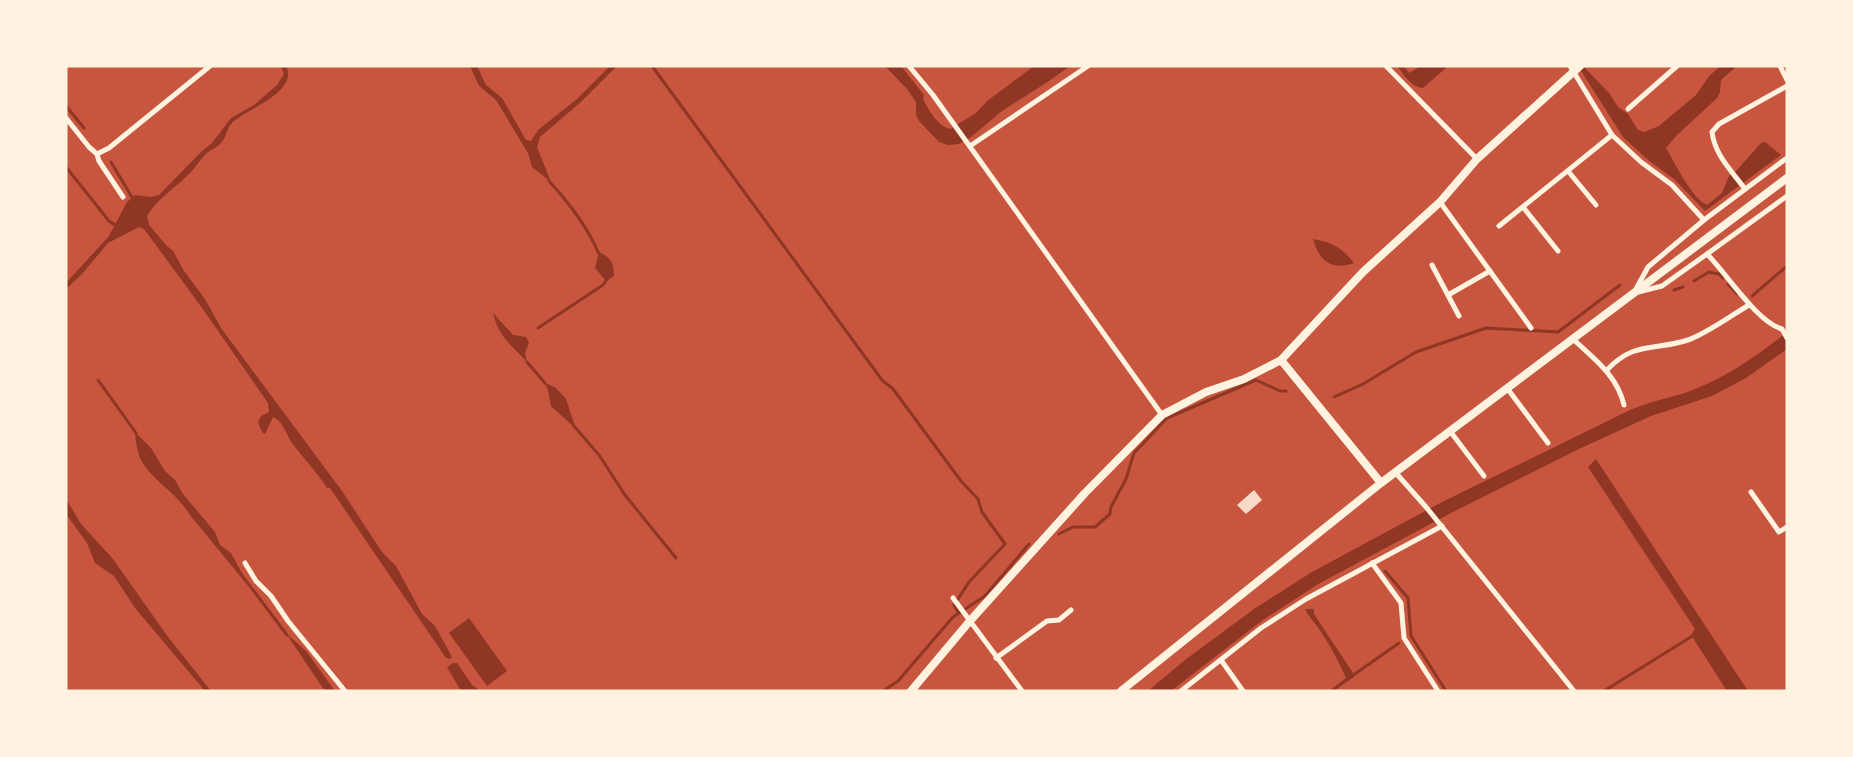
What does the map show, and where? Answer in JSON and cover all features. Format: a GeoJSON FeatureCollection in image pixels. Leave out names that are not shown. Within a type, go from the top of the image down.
{"type":"FeatureCollection","features":[{"type":"Feature","properties":{"kind":"main road"},"geometry":{"type":"LineString","coordinates":[[911,691],[969,622],[1085,493],[1162,415],[1206,392],[1244,379],[1281,360],[1363,273],[1440,202],[1477,159],[1576,68]]}},
{"type":"Feature","properties":{"kind":"main road"},"geometry":{"type":"LineString","coordinates":[[1120,691],[1395,472],[1787,178]]}},
{"type":"Feature","properties":{"kind":"main road"},"geometry":{"type":"LineString","coordinates":[[1281,360],[1381,483]]}},
{"type":"Feature","properties":{"kind":"street"},"geometry":{"type":"LineString","coordinates":[[97,154],[109,148],[210,66]]}},
{"type":"Feature","properties":{"kind":"street"},"geometry":{"type":"LineString","coordinates":[[909,66],[968,144],[1162,415]]}},
{"type":"Feature","properties":{"kind":"street"},"geometry":{"type":"LineString","coordinates":[[968,144],[1088,66]]}},
{"type":"Feature","properties":{"kind":"street"},"geometry":{"type":"LineString","coordinates":[[1386,66],[1477,159]]}},
{"type":"Feature","properties":{"kind":"street"},"geometry":{"type":"LineString","coordinates":[[1628,109],[1677,66]]}},
{"type":"Feature","properties":{"kind":"street"},"geometry":{"type":"LineString","coordinates":[[1780,66],[1787,80]]}},
{"type":"Feature","properties":{"kind":"street"},"geometry":{"type":"LineString","coordinates":[[1576,68],[1612,135],[1641,162],[1672,185],[1704,220]]}},
{"type":"Feature","properties":{"kind":"street"},"geometry":{"type":"LineString","coordinates":[[1744,188],[1723,162],[1714,144],[1712,132],[1719,124],[1787,86]]}},
{"type":"Feature","properties":{"kind":"street"},"geometry":{"type":"LineString","coordinates":[[66,118],[88,147],[97,154],[99,161],[123,197]]}},
{"type":"Feature","properties":{"kind":"street"},"geometry":{"type":"LineString","coordinates":[[1499,226],[1612,135]]}},
{"type":"Feature","properties":{"kind":"street"},"geometry":{"type":"LineString","coordinates":[[1633,294],[1648,267],[1744,188],[1787,158]]}},
{"type":"Feature","properties":{"kind":"street"},"geometry":{"type":"LineString","coordinates":[[1568,171],[1596,205]]}},
{"type":"Feature","properties":{"kind":"street"},"geometry":{"type":"LineString","coordinates":[[1633,294],[1662,286],[1787,196]]}},
{"type":"Feature","properties":{"kind":"street"},"geometry":{"type":"LineString","coordinates":[[1440,202],[1531,328]]}},
{"type":"Feature","properties":{"kind":"street"},"geometry":{"type":"LineString","coordinates":[[1523,207],[1558,251]]}},
{"type":"Feature","properties":{"kind":"street"},"geometry":{"type":"LineString","coordinates":[[1707,254],[1741,292],[1749,305],[1773,327],[1782,329],[1787,338]]}},
{"type":"Feature","properties":{"kind":"street"},"geometry":{"type":"LineString","coordinates":[[1432,265],[1459,316]]}},
{"type":"Feature","properties":{"kind":"street"},"geometry":{"type":"LineString","coordinates":[[1448,295],[1490,271]]}},
{"type":"Feature","properties":{"kind":"street"},"geometry":{"type":"LineString","coordinates":[[1607,370],[1629,352],[1689,340],[1749,305]]}},
{"type":"Feature","properties":{"kind":"street"},"geometry":{"type":"LineString","coordinates":[[1573,339],[1607,370],[1616,383],[1624,405]]}},
{"type":"Feature","properties":{"kind":"street"},"geometry":{"type":"LineString","coordinates":[[1507,388],[1548,443]]}},
{"type":"Feature","properties":{"kind":"street"},"geometry":{"type":"LineString","coordinates":[[1450,431],[1484,476]]}},
{"type":"Feature","properties":{"kind":"street"},"geometry":{"type":"LineString","coordinates":[[1395,472],[1426,507],[1574,691]]}},
{"type":"Feature","properties":{"kind":"street"},"geometry":{"type":"LineString","coordinates":[[1750,492],[1779,532],[1787,527]]}},
{"type":"Feature","properties":{"kind":"street"},"geometry":{"type":"LineString","coordinates":[[1181,691],[1261,628],[1306,599],[1440,525]]}},
{"type":"Feature","properties":{"kind":"street"},"geometry":{"type":"LineString","coordinates":[[1372,562],[1401,603],[1404,638],[1438,691]]}},
{"type":"Feature","properties":{"kind":"street"},"geometry":{"type":"LineString","coordinates":[[245,563],[255,580],[271,596],[288,621],[345,691]]}},
{"type":"Feature","properties":{"kind":"street"},"geometry":{"type":"LineString","coordinates":[[958,606],[1022,691]]}},
{"type":"Feature","properties":{"kind":"street"},"geometry":{"type":"LineString","coordinates":[[996,658],[1047,621],[1059,620],[1071,610]]}},
{"type":"Feature","properties":{"kind":"street"},"geometry":{"type":"LineString","coordinates":[[1221,660],[1243,691]]}},
{"type":"Feature","properties":{"kind":"shaded area"},"geometry":{"type":"Polygon","coordinates":[[[281,66],[286,66],[288,76],[278,93],[230,125],[220,144],[205,155],[191,172],[151,210],[147,216],[149,225],[173,251],[221,328],[342,491],[382,552],[396,566],[422,614],[435,626],[452,657],[450,659],[446,658],[330,488],[327,488],[296,449],[279,421],[273,417],[265,434],[262,432],[258,422],[261,416],[269,412],[268,403],[144,229],[139,227],[108,243],[66,289],[66,283],[109,236],[127,202],[135,195],[151,197],[159,195],[212,143],[231,118],[254,105],[277,85],[284,74],[281,66]]]}},
{"type":"Feature","properties":{"kind":"shaded area"},"geometry":{"type":"Polygon","coordinates":[[[470,66],[477,66],[486,85],[502,98],[526,140],[531,141],[538,130],[577,99],[610,66],[617,66],[582,101],[540,137],[537,147],[551,182],[532,167],[528,153],[496,100],[479,86],[470,66]]]}},
{"type":"Feature","properties":{"kind":"shaded area"},"geometry":{"type":"Polygon","coordinates":[[[885,66],[901,66],[924,95],[923,98],[934,117],[941,125],[950,129],[976,113],[987,101],[1034,66],[1070,66],[1002,111],[971,137],[959,144],[948,145],[939,142],[919,121],[916,115],[916,102],[885,66]]]}},
{"type":"Feature","properties":{"kind":"shaded area"},"geometry":{"type":"Polygon","coordinates":[[[1397,66],[1404,66],[1409,73],[1421,66],[1448,66],[1423,88],[1411,83],[1397,66]]]}},
{"type":"Feature","properties":{"kind":"shaded area"},"geometry":{"type":"Polygon","coordinates":[[[1578,66],[1583,66],[1609,93],[1618,107],[1628,114],[1638,130],[1644,132],[1659,126],[1696,95],[1710,75],[1721,66],[1737,66],[1721,80],[1717,98],[1666,148],[1690,188],[1707,205],[1722,193],[1729,176],[1761,143],[1765,142],[1781,155],[1705,211],[1674,179],[1648,160],[1623,137],[1578,66]]]}},
{"type":"Feature","properties":{"kind":"shaded area"},"geometry":{"type":"Polygon","coordinates":[[[1313,239],[1337,246],[1354,263],[1339,266],[1327,262],[1319,253],[1313,239]]]}},
{"type":"Feature","properties":{"kind":"shaded area"},"geometry":{"type":"Polygon","coordinates":[[[599,252],[611,261],[613,268],[614,276],[606,281],[595,268],[599,252]]]}},
{"type":"Feature","properties":{"kind":"shaded area"},"geometry":{"type":"Polygon","coordinates":[[[493,313],[513,335],[526,337],[529,343],[525,353],[527,362],[502,335],[493,313]]]}},
{"type":"Feature","properties":{"kind":"shaded area"},"geometry":{"type":"Polygon","coordinates":[[[1787,332],[1787,349],[1746,378],[1712,396],[1651,416],[1581,448],[1451,513],[1320,583],[1263,620],[1171,691],[1148,691],[1185,660],[1254,609],[1312,572],[1442,502],[1628,411],[1696,389],[1724,376],[1763,351],[1787,332]]]}},
{"type":"Feature","properties":{"kind":"shaded area"},"geometry":{"type":"Polygon","coordinates":[[[544,382],[556,388],[566,399],[576,429],[551,406],[544,382]]]}},
{"type":"Feature","properties":{"kind":"shaded area"},"geometry":{"type":"Polygon","coordinates":[[[135,432],[151,448],[165,471],[175,480],[183,494],[215,532],[220,545],[231,553],[256,592],[254,593],[185,507],[144,465],[138,453],[135,432]]]}},
{"type":"Feature","properties":{"kind":"shaded area"},"geometry":{"type":"Polygon","coordinates":[[[1596,459],[1748,691],[1727,691],[1691,635],[1695,629],[1588,467],[1596,459]]]}},
{"type":"Feature","properties":{"kind":"shaded area"},"geometry":{"type":"Polygon","coordinates":[[[66,499],[81,524],[113,559],[168,637],[211,691],[205,691],[135,608],[114,576],[95,563],[87,543],[66,514],[66,499]]]}},
{"type":"Feature","properties":{"kind":"shaded area"},"geometry":{"type":"Polygon","coordinates":[[[1305,609],[1314,609],[1314,614],[1355,676],[1334,691],[1329,691],[1346,678],[1328,643],[1305,609]]]}},
{"type":"Feature","properties":{"kind":"shaded area"},"geometry":{"type":"Polygon","coordinates":[[[469,618],[507,671],[487,686],[449,633],[469,618]]]}},
{"type":"Feature","properties":{"kind":"shaded area"},"geometry":{"type":"Polygon","coordinates":[[[286,633],[306,651],[335,691],[326,691],[322,687],[286,633]]]}},
{"type":"Feature","properties":{"kind":"shaded area"},"geometry":{"type":"Polygon","coordinates":[[[457,663],[472,685],[481,691],[461,691],[447,667],[457,663]]]}},
{"type":"Feature","properties":{"kind":"building"},"geometry":{"type":"Polygon","coordinates":[[[1254,490],[1262,500],[1246,514],[1237,505],[1254,490]]]}},
{"type":"Feature","properties":{"kind":"waterway"},"geometry":{"type":"LineString","coordinates":[[652,66],[882,380],[893,389],[961,481],[978,499],[982,512],[1005,544],[969,582],[954,605],[958,612]]}},
{"type":"Feature","properties":{"kind":"waterway"},"geometry":{"type":"LineString","coordinates":[[66,106],[84,128]]}},
{"type":"Feature","properties":{"kind":"waterway"},"geometry":{"type":"LineString","coordinates":[[111,162],[133,199]]}},
{"type":"Feature","properties":{"kind":"waterway"},"geometry":{"type":"LineString","coordinates":[[66,167],[109,221],[115,225]]}},
{"type":"Feature","properties":{"kind":"waterway"},"geometry":{"type":"LineString","coordinates":[[549,181],[577,216],[599,254]]}},
{"type":"Feature","properties":{"kind":"waterway"},"geometry":{"type":"LineString","coordinates":[[1752,296],[1787,266]]}},
{"type":"Feature","properties":{"kind":"waterway"},"geometry":{"type":"LineString","coordinates":[[1694,281],[1709,272],[1719,274],[1723,278]]}},
{"type":"Feature","properties":{"kind":"waterway"},"geometry":{"type":"LineString","coordinates":[[538,328],[603,285],[607,279]]}},
{"type":"Feature","properties":{"kind":"waterway"},"geometry":{"type":"LineString","coordinates":[[1728,284],[1737,294]]}},
{"type":"Feature","properties":{"kind":"waterway"},"geometry":{"type":"LineString","coordinates":[[1334,397],[1363,384],[1416,352],[1486,328],[1558,332],[1620,285]]}},
{"type":"Feature","properties":{"kind":"waterway"},"geometry":{"type":"LineString","coordinates":[[1674,290],[1683,287]]}},
{"type":"Feature","properties":{"kind":"waterway"},"geometry":{"type":"LineString","coordinates":[[527,362],[545,383]]}},
{"type":"Feature","properties":{"kind":"waterway"},"geometry":{"type":"LineString","coordinates":[[98,380],[136,433]]}},
{"type":"Feature","properties":{"kind":"waterway"},"geometry":{"type":"LineString","coordinates":[[1059,534],[1073,527],[1095,527],[1110,514],[1111,507],[1126,479],[1134,453],[1167,418],[1256,380],[1280,391],[1286,391]]}},
{"type":"Feature","properties":{"kind":"waterway"},"geometry":{"type":"LineString","coordinates":[[574,426],[599,455],[625,495],[676,558]]}},
{"type":"Feature","properties":{"kind":"waterway"},"geometry":{"type":"LineString","coordinates":[[883,691],[898,681],[953,617],[985,596],[1029,544]]}},
{"type":"Feature","properties":{"kind":"waterway"},"geometry":{"type":"LineString","coordinates":[[1385,571],[1408,598],[1411,636],[1446,691]]}},
{"type":"Feature","properties":{"kind":"waterway"},"geometry":{"type":"LineString","coordinates":[[253,590],[287,635]]}},
{"type":"Feature","properties":{"kind":"waterway"},"geometry":{"type":"LineString","coordinates":[[1604,691],[1694,635]]}},
{"type":"Feature","properties":{"kind":"waterway"},"geometry":{"type":"LineString","coordinates":[[1352,676],[1399,643]]}}]}
